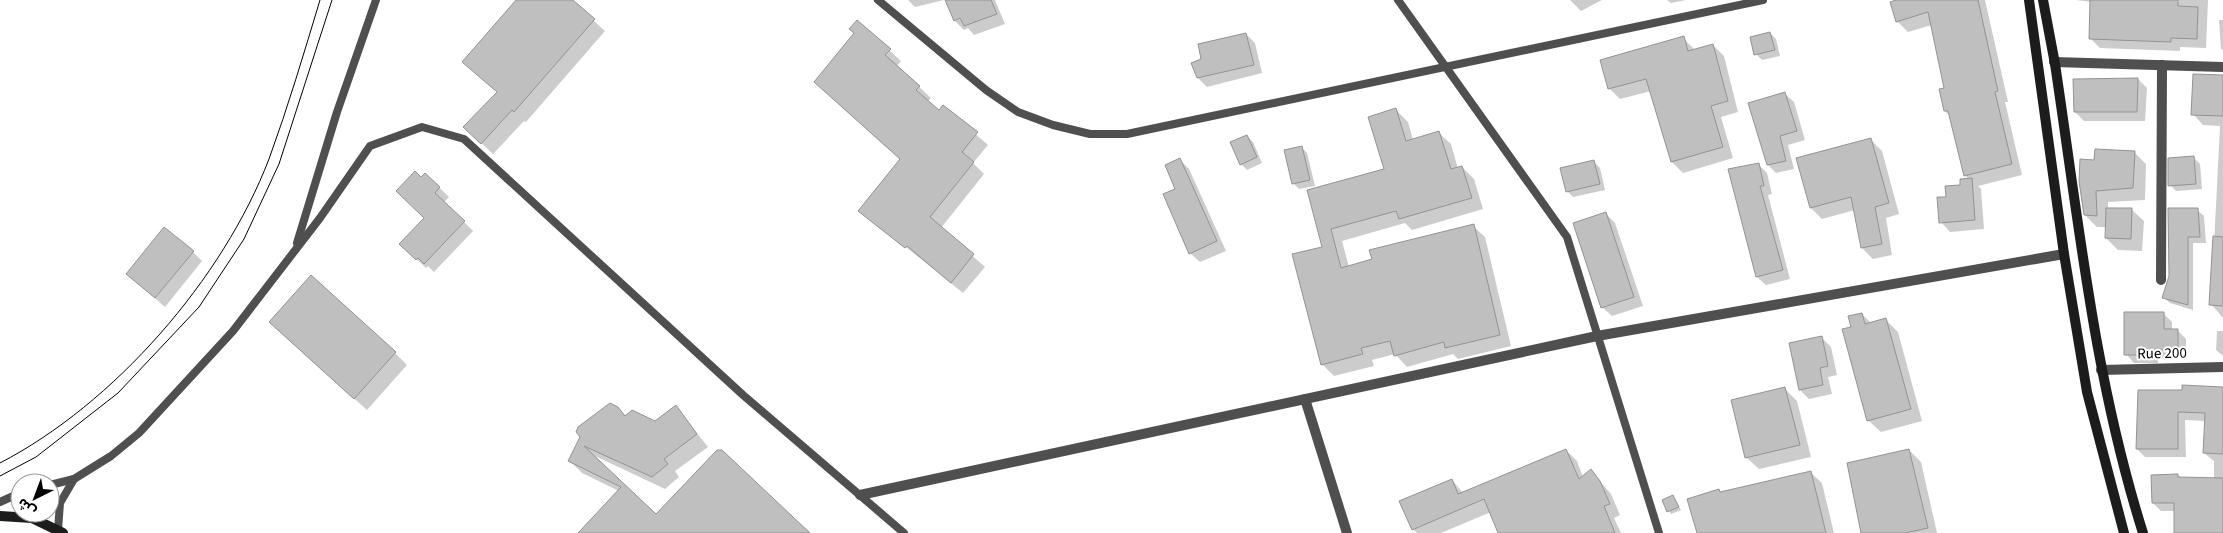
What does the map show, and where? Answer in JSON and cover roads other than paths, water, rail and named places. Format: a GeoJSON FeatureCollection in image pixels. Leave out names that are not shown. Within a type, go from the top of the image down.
{"type":"FeatureCollection","features":[{"type":"Feature","properties":{"kind":"main road"},"geometry":{"type":"LineString","coordinates":[[2029,0],[2064,254],[2088,392],[2124,533]]}},
{"type":"Feature","properties":{"kind":"main road"},"geometry":{"type":"LineString","coordinates":[[2043,0],[2054,62],[2079,241],[2101,370],[2127,483],[2142,533]]}},
{"type":"Feature","properties":{"kind":"main road"},"geometry":{"type":"LineString","coordinates":[[0,516],[32,518],[61,531]]}},
{"type":"Feature","properties":{"kind":"street"},"geometry":{"type":"LineString","coordinates":[[2054,62],[2223,67]]}},
{"type":"Feature","properties":{"kind":"street"},"geometry":{"type":"LineString","coordinates":[[2160,280],[2162,66]]}},
{"type":"Feature","properties":{"kind":"street"},"geometry":{"type":"LineString","coordinates":[[860,495],[1597,336],[2064,254]]}},
{"type":"Feature","properties":{"kind":"street","name":"Rue 200"},"geometry":{"type":"LineString","coordinates":[[2101,370],[2223,367]]}},
{"type":"Feature","properties":{"kind":"street"},"geometry":{"type":"LineString","coordinates":[[1305,399],[1347,533]]}},
{"type":"Feature","properties":{"kind":"lane"},"geometry":{"type":"LineString","coordinates":[[295,250],[337,112],[376,0]]}},
{"type":"Feature","properties":{"kind":"lane"},"geometry":{"type":"LineString","coordinates":[[878,0],[986,90],[1018,112],[1053,125],[1090,134],[1126,134],[1763,0]]}},
{"type":"Feature","properties":{"kind":"lane"},"geometry":{"type":"LineString","coordinates":[[1398,0],[1567,237],[1659,533]]}},
{"type":"Feature","properties":{"kind":"lane"},"geometry":{"type":"LineString","coordinates":[[60,482],[74,479],[111,456],[139,434],[233,332],[370,146],[422,127],[464,139],[743,395],[904,533]]}},
{"type":"Feature","properties":{"kind":"lane"},"geometry":{"type":"LineString","coordinates":[[61,531],[60,503],[74,479]]}},
{"type":"Feature","properties":{"kind":"tram line"},"geometry":{"type":"LineString","coordinates":[[0,463],[42,438],[84,407],[123,373],[160,334],[194,292],[224,249],[249,204],[269,159],[320,0]]}},
{"type":"Feature","properties":{"kind":"tram line"},"geometry":{"type":"LineString","coordinates":[[0,476],[36,457],[118,393],[199,307],[244,239],[279,164],[332,0]]}}]}
